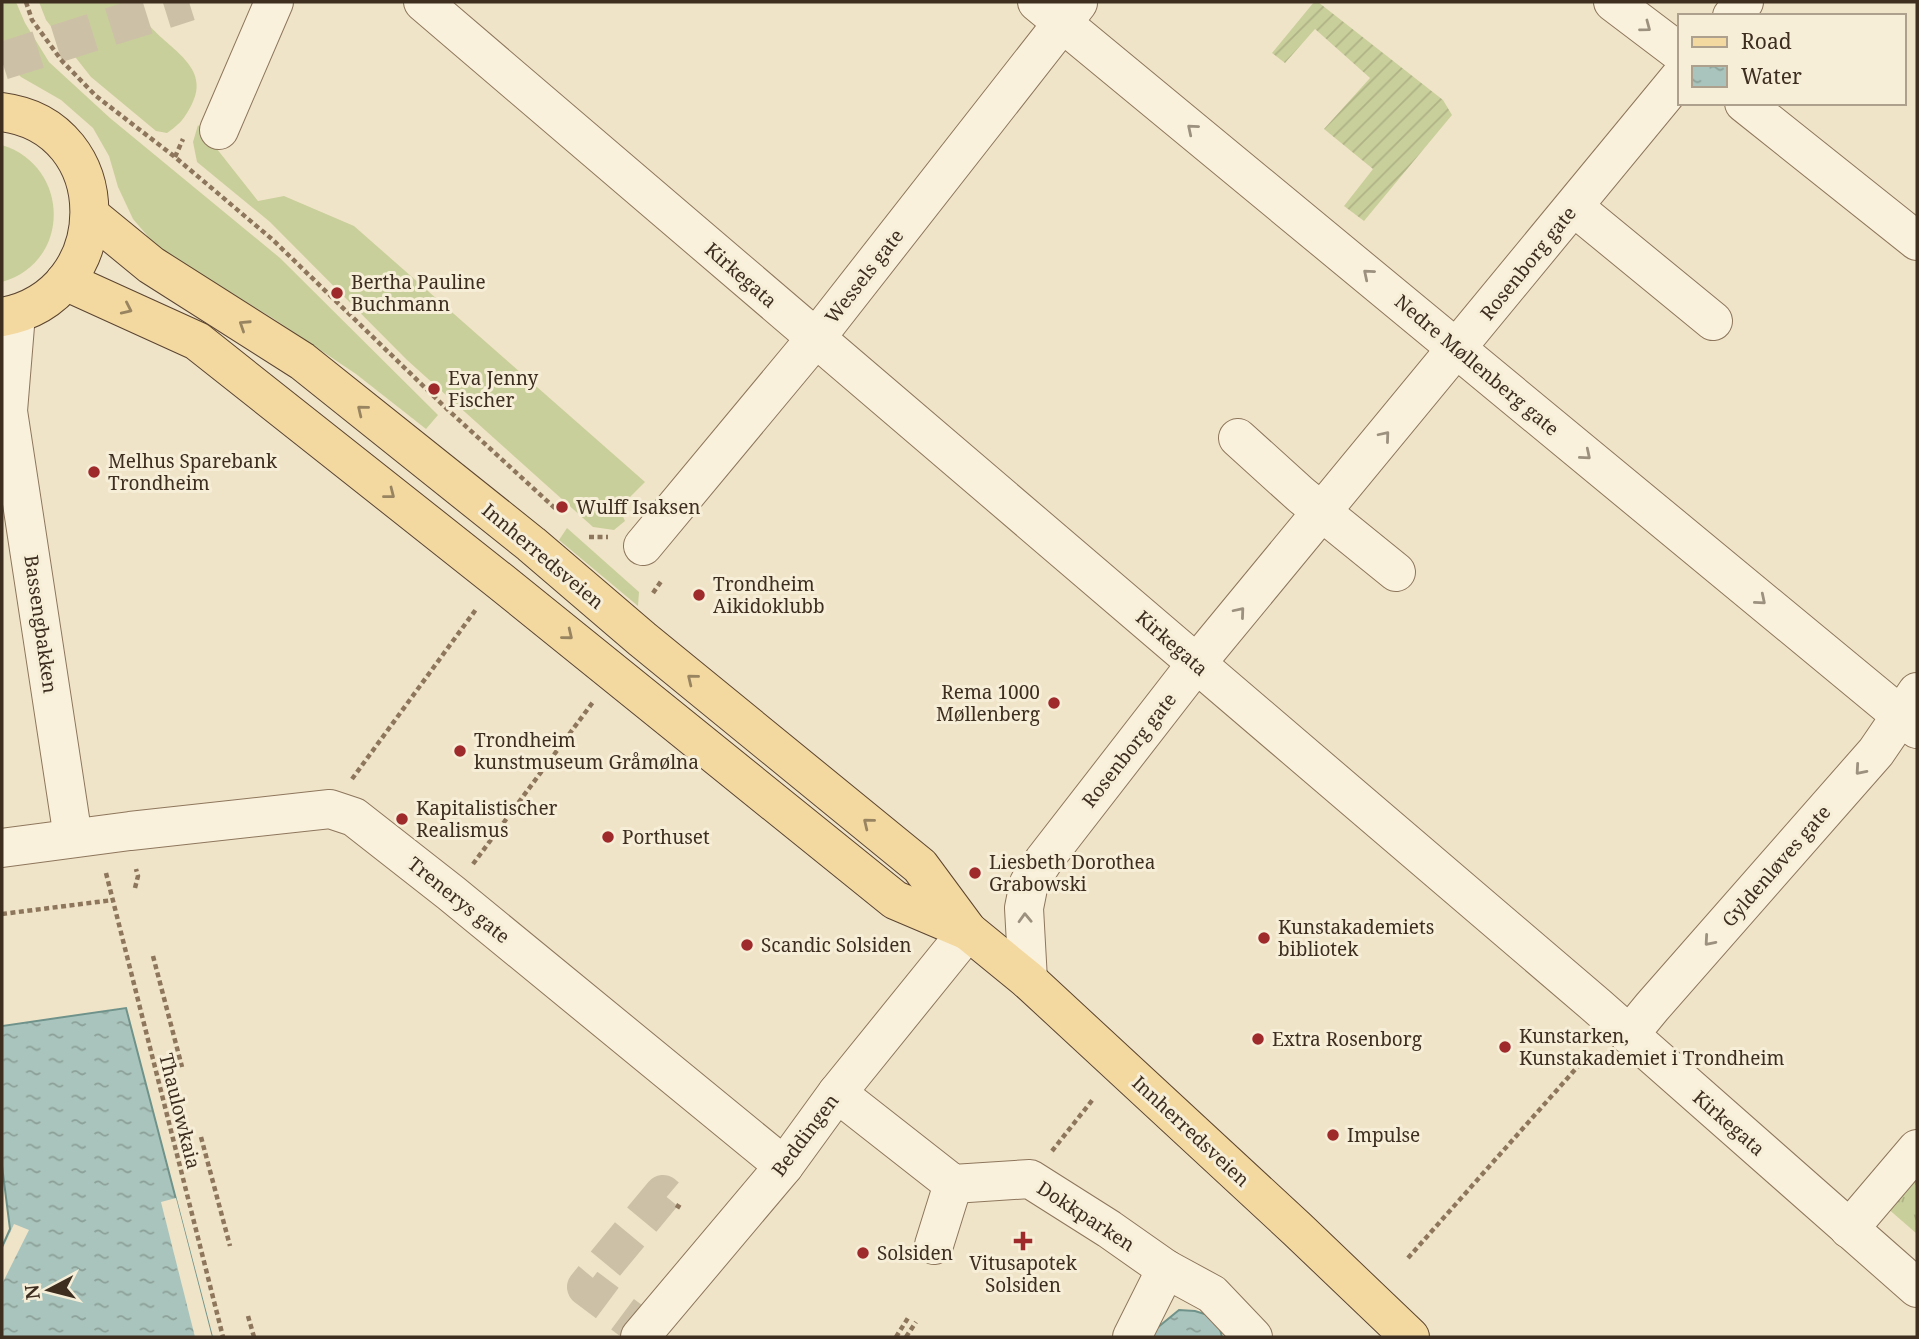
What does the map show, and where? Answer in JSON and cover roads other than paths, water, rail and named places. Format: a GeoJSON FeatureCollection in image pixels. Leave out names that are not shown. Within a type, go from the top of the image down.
{"type":"FeatureCollection","features":[{"type":"Feature","properties":{"kind":"main road"},"geometry":{"type":"LineString","coordinates":[[7,104],[42,125],[73,155],[89,195],[90,215],[82,254],[65,281],[51,296],[34,307],[9,316]]}},
{"type":"Feature","properties":{"kind":"main road","name":"Innherredsveien"},"geometry":{"type":"LineString","coordinates":[[90,215],[151,265],[302,361],[531,544],[642,639],[920,866],[968,931],[1028,980],[1410,1337]]}},
{"type":"Feature","properties":{"kind":"main road","name":"Innherredsveien"},"geometry":{"type":"LineString","coordinates":[[65,281],[197,341],[895,900],[968,931]]}},
{"type":"Feature","properties":{"kind":"street"},"geometry":{"type":"LineString","coordinates":[[219,130],[274,2]]}},
{"type":"Feature","properties":{"kind":"street","name":"Kirkegata"},"geometry":{"type":"LineString","coordinates":[[423,2],[1629,1035],[1917,1289]]}},
{"type":"Feature","properties":{"kind":"street"},"geometry":{"type":"LineString","coordinates":[[1613,2],[1678,51]]}},
{"type":"Feature","properties":{"kind":"street","name":"Wessels gate"},"geometry":{"type":"LineString","coordinates":[[643,546],[815,339],[1027,67],[1060,9]]}},
{"type":"Feature","properties":{"kind":"street","name":"Nedre Møllenberg gate"},"geometry":{"type":"LineString","coordinates":[[1060,9],[1458,349],[1912,712]]}},
{"type":"Feature","properties":{"kind":"street","name":"Rosenborg gate"},"geometry":{"type":"LineString","coordinates":[[1028,980],[1024,908],[1029,883],[1044,860],[1196,664],[1678,79]]}},
{"type":"Feature","properties":{"kind":"street"},"geometry":{"type":"LineString","coordinates":[[1747,105],[1917,241]]}},
{"type":"Feature","properties":{"kind":"street"},"geometry":{"type":"LineString","coordinates":[[1574,207],[1713,321]]}},
{"type":"Feature","properties":{"kind":"street","name":"Bassengbakken"},"geometry":{"type":"LineString","coordinates":[[9,316],[5,404],[72,838]]}},
{"type":"Feature","properties":{"kind":"street"},"geometry":{"type":"LineString","coordinates":[[1238,438],[1322,512],[1396,572]]}},
{"type":"Feature","properties":{"kind":"street","name":"Gyldenløves gate"},"geometry":{"type":"LineString","coordinates":[[1629,1035],[1912,712]]}},
{"type":"Feature","properties":{"kind":"street","name":"Trenerys gate"},"geometry":{"type":"LineString","coordinates":[[72,838],[330,809],[354,817],[451,905],[784,1166]]}},
{"type":"Feature","properties":{"kind":"street"},"geometry":{"type":"LineString","coordinates":[[2,848],[72,838]]}},
{"type":"Feature","properties":{"kind":"street","name":"Beddingen"},"geometry":{"type":"LineString","coordinates":[[640,1337],[784,1166],[837,1093],[968,931]]}},
{"type":"Feature","properties":{"kind":"street"},"geometry":{"type":"LineString","coordinates":[[837,1093],[953,1184],[934,1245]]}},
{"type":"Feature","properties":{"kind":"street"},"geometry":{"type":"LineString","coordinates":[[1849,1229],[1917,1149]]}},
{"type":"Feature","properties":{"kind":"street","name":"Dokkparken"},"geometry":{"type":"LineString","coordinates":[[953,1184],[1030,1179],[1166,1269],[1212,1294],[1253,1337]]}},
{"type":"Feature","properties":{"kind":"street"},"geometry":{"type":"LineString","coordinates":[[1132,1337],[1166,1269]]}},
{"type":"Feature","properties":{"kind":"water"},"geometry":{"type":"Polygon","coordinates":[[[126,1008],[212,1337],[2,1337],[2,1247],[10,1229],[2,1166],[2,1026],[126,1008]]]}},
{"type":"Feature","properties":{"kind":"water"},"geometry":{"type":"Polygon","coordinates":[[[1179,1310],[1211,1316],[1222,1337],[1146,1337],[1179,1310]]]}},
{"type":"Feature","properties":{"kind":"tunnel"},"geometry":{"type":"LineString","coordinates":[[2,61],[189,2]]}},
{"type":"Feature","properties":{"kind":"tunnel"},"geometry":{"type":"LineString","coordinates":[[653,1337],[586,1287],[663,1194],[676,1205]]}},
{"type":"Feature","properties":{"kind":"place","name":"Bertha Pauline Buchmann"},"geometry":{"type":"Point","coordinates":[337,293]}},
{"type":"Feature","properties":{"kind":"place","name":"Eva Jenny Fischer"},"geometry":{"type":"Point","coordinates":[434,389]}},
{"type":"Feature","properties":{"kind":"place","name":"Melhus Sparebank Trondheim"},"geometry":{"type":"Point","coordinates":[94,472]}},
{"type":"Feature","properties":{"kind":"place","name":"Wulff Isaksen"},"geometry":{"type":"Point","coordinates":[562,507]}},
{"type":"Feature","properties":{"kind":"place","name":"Trondheim Aikidoklubb"},"geometry":{"type":"Point","coordinates":[699,595]}},
{"type":"Feature","properties":{"kind":"place","name":"Rema 1000 Møllenberg"},"geometry":{"type":"Point","coordinates":[1054,703]}},
{"type":"Feature","properties":{"kind":"place","name":"Trondheim kunstmuseum Gråmølna"},"geometry":{"type":"Point","coordinates":[460,751]}},
{"type":"Feature","properties":{"kind":"place","name":"Kapitalistischer Realismus"},"geometry":{"type":"Point","coordinates":[402,819]}},
{"type":"Feature","properties":{"kind":"place","name":"Porthuset"},"geometry":{"type":"Point","coordinates":[608,837]}},
{"type":"Feature","properties":{"kind":"place","name":"Liesbeth Dorothea Grabowski"},"geometry":{"type":"Point","coordinates":[975,873]}},
{"type":"Feature","properties":{"kind":"place","name":"Kunstakademiets bibliotek"},"geometry":{"type":"Point","coordinates":[1264,938]}},
{"type":"Feature","properties":{"kind":"place","name":"Scandic Solsiden"},"geometry":{"type":"Point","coordinates":[747,945]}},
{"type":"Feature","properties":{"kind":"place","name":"Extra Rosenborg"},"geometry":{"type":"Point","coordinates":[1258,1039]}},
{"type":"Feature","properties":{"kind":"place","name":"Kunstarken, Kunstakademiet i Trondheim"},"geometry":{"type":"Point","coordinates":[1505,1047]}},
{"type":"Feature","properties":{"kind":"place","name":"Impulse"},"geometry":{"type":"Point","coordinates":[1333,1135]}},
{"type":"Feature","properties":{"kind":"place","name":"Vitusapotek Solsiden"},"geometry":{"type":"Point","coordinates":[1023,1241]}},
{"type":"Feature","properties":{"kind":"place","name":"Solsiden"},"geometry":{"type":"Point","coordinates":[863,1253]}}]}
